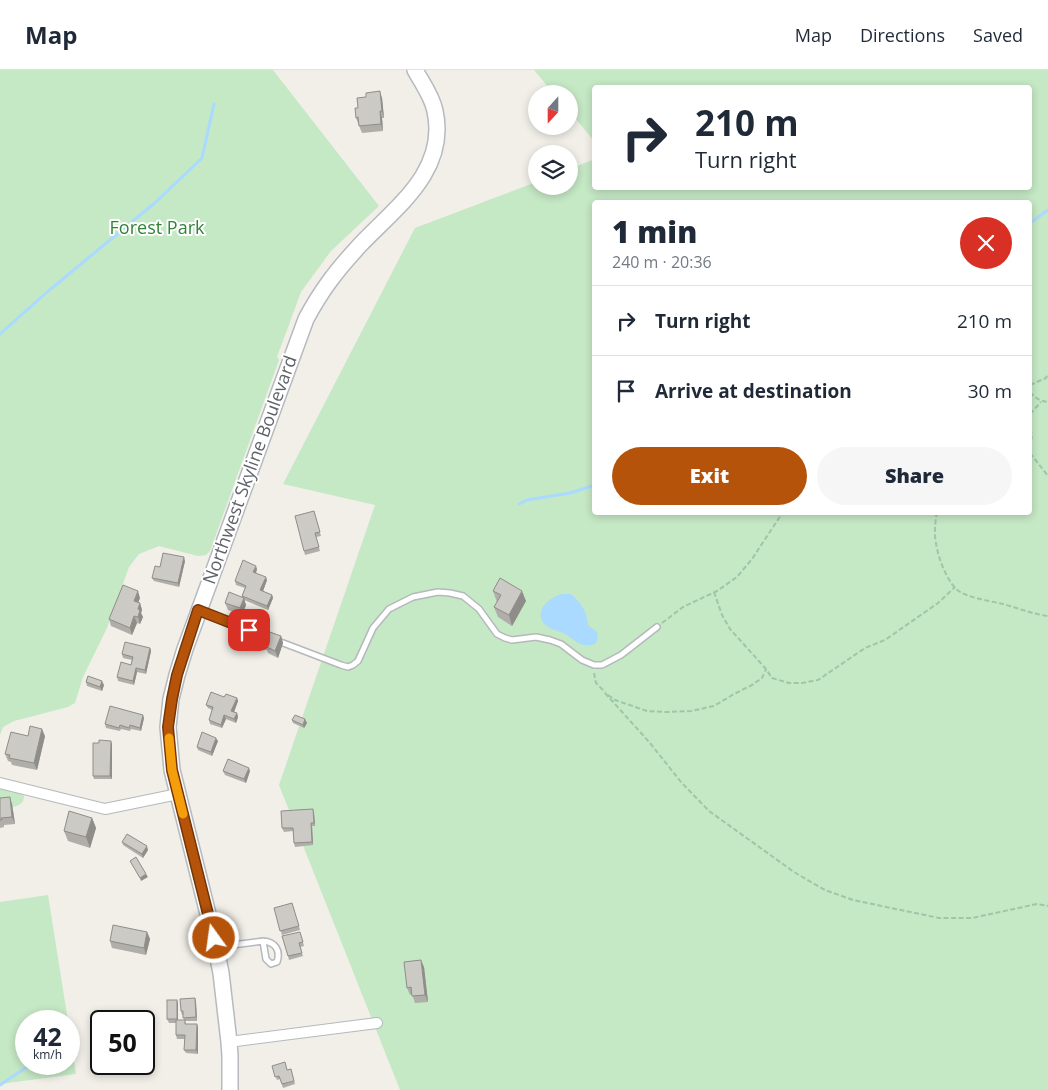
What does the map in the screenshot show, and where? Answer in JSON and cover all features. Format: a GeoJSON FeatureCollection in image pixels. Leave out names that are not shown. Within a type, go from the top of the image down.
{"type":"FeatureCollection","features":[{"type":"Feature","properties":{"kind":"main road","name":"Northwest Skyline Boulevard"},"geometry":{"type":"LineString","coordinates":[[230,1090],[230,1056],[224,990],[216,947],[172,770],[168,727],[172,699],[177,675],[198,610],[299,336],[309,314],[336,271],[413,191],[431,160],[436,138],[437,124],[435,112],[425,86],[415,70]]}},
{"type":"Feature","properties":{"kind":"street"},"geometry":{"type":"LineString","coordinates":[[0,783],[105,809],[178,794]]}},
{"type":"Feature","properties":{"kind":"street"},"geometry":{"type":"LineString","coordinates":[[229,1042],[377,1023]]}},
{"type":"Feature","properties":{"kind":"lane"},"geometry":{"type":"LineString","coordinates":[[198,610],[348,666],[358,661],[373,628],[389,609],[413,597],[438,592],[463,596],[479,609],[497,634],[505,638],[512,640],[536,637],[550,640],[561,644],[582,660],[594,665],[602,665],[621,655],[657,627]]}},
{"type":"Feature","properties":{"kind":"lane"},"geometry":{"type":"LineString","coordinates":[[216,947],[263,941]]}},
{"type":"Feature","properties":{"kind":"path"},"geometry":{"type":"LineString","coordinates":[[1032,384],[1047,379],[1048,374]]}},
{"type":"Feature","properties":{"kind":"path"},"geometry":{"type":"LineString","coordinates":[[1032,395],[1041,402],[1048,402]]}},
{"type":"Feature","properties":{"kind":"path"},"geometry":{"type":"LineString","coordinates":[[1032,412],[1041,402]]}},
{"type":"Feature","properties":{"kind":"path"},"geometry":{"type":"LineString","coordinates":[[1032,456],[1048,476]]}},
{"type":"Feature","properties":{"kind":"path"},"geometry":{"type":"LineString","coordinates":[[657,627],[683,607],[714,592],[737,577],[781,515]]}},
{"type":"Feature","properties":{"kind":"path"},"geometry":{"type":"LineString","coordinates":[[937,515],[935,542],[942,565],[950,582],[961,593],[1048,616]]}},
{"type":"Feature","properties":{"kind":"path"},"geometry":{"type":"LineString","coordinates":[[714,592],[722,616],[730,629],[772,678],[802,683],[818,680],[865,648],[885,640],[938,604],[955,587]]}},
{"type":"Feature","properties":{"kind":"path"},"geometry":{"type":"LineString","coordinates":[[594,665],[596,683],[650,743],[681,782],[709,811],[794,872],[825,890],[853,900],[939,918],[972,918],[1036,904],[1048,906]]}},
{"type":"Feature","properties":{"kind":"path"},"geometry":{"type":"LineString","coordinates":[[605,693],[615,700],[647,710],[667,712],[691,711],[714,706],[752,686],[762,678],[766,669]]}},
{"type":"Feature","properties":{"kind":"green space","name":"Forest Park"},"geometry":{"type":"Polygon","coordinates":[[[0,70],[273,70],[379,206],[331,251],[301,292],[277,357],[279,360],[210,551],[206,555],[198,556],[159,546],[139,554],[129,567],[107,628],[83,677],[75,703],[68,707],[14,721],[3,727],[0,735],[0,70]]]}},
{"type":"Feature","properties":{"kind":"green space"},"geometry":{"type":"Polygon","coordinates":[[[534,70],[1048,70],[1048,1090],[400,1090],[279,785],[375,505],[283,484],[415,228],[528,185],[528,195],[578,195],[578,166],[592,160],[592,190],[1032,190],[1032,85],[592,85],[592,138],[578,122],[578,85],[546,85],[534,70]]]}},
{"type":"Feature","properties":{"kind":"green space"},"geometry":{"type":"Polygon","coordinates":[[[0,788],[19,792],[24,796],[22,803],[16,806],[0,808],[0,788]]]}},
{"type":"Feature","properties":{"kind":"green space"},"geometry":{"type":"Polygon","coordinates":[[[48,895],[66,1010],[15,1010],[15,1075],[68,1075],[0,1084],[0,902],[48,895]]]}},
{"type":"Feature","properties":{"kind":"water"},"geometry":{"type":"Polygon","coordinates":[[[562,594],[571,594],[583,608],[588,625],[597,632],[598,639],[595,644],[581,644],[563,633],[549,628],[543,622],[541,612],[545,604],[562,594]]]}},
{"type":"Feature","properties":{"kind":"building"},"geometry":{"type":"Polygon","coordinates":[[[380,91],[381,124],[359,126],[355,108],[358,108],[357,98],[366,97],[366,93],[380,91]]]}},
{"type":"Feature","properties":{"kind":"building"},"geometry":{"type":"Polygon","coordinates":[[[314,511],[320,532],[315,533],[319,547],[304,551],[295,516],[314,511]]]}},
{"type":"Feature","properties":{"kind":"building"},"geometry":{"type":"Polygon","coordinates":[[[163,553],[184,557],[178,583],[152,578],[155,566],[160,567],[163,553]]]}},
{"type":"Feature","properties":{"kind":"building"},"geometry":{"type":"Polygon","coordinates":[[[243,560],[256,566],[253,572],[266,577],[260,590],[272,595],[267,606],[242,596],[246,586],[235,581],[243,560]]]}},
{"type":"Feature","properties":{"kind":"building"},"geometry":{"type":"Polygon","coordinates":[[[500,578],[522,591],[509,615],[494,607],[501,595],[493,591],[500,578]]]}},
{"type":"Feature","properties":{"kind":"building"},"geometry":{"type":"Polygon","coordinates":[[[123,585],[138,591],[134,601],[140,603],[138,617],[134,616],[130,628],[109,619],[123,585]]]}},
{"type":"Feature","properties":{"kind":"building"},"geometry":{"type":"Polygon","coordinates":[[[229,592],[244,598],[240,608],[225,603],[229,592]]]}},
{"type":"Feature","properties":{"kind":"building"},"geometry":{"type":"Polygon","coordinates":[[[264,630],[281,636],[275,651],[265,646],[266,644],[259,642],[264,630]]]}},
{"type":"Feature","properties":{"kind":"building"},"geometry":{"type":"Polygon","coordinates":[[[125,642],[150,648],[145,670],[136,668],[133,681],[117,677],[121,662],[131,665],[133,657],[122,654],[125,642]]]}},
{"type":"Feature","properties":{"kind":"building"},"geometry":{"type":"Polygon","coordinates":[[[88,676],[102,681],[100,687],[86,682],[88,676]]]}},
{"type":"Feature","properties":{"kind":"building"},"geometry":{"type":"Polygon","coordinates":[[[211,692],[224,697],[226,694],[237,698],[231,711],[237,713],[234,719],[224,715],[221,725],[209,720],[213,707],[206,705],[211,692]]]}},
{"type":"Feature","properties":{"kind":"building"},"geometry":{"type":"Polygon","coordinates":[[[110,706],[143,715],[140,728],[130,725],[129,728],[120,725],[119,728],[105,724],[110,706]]]}},
{"type":"Feature","properties":{"kind":"building"},"geometry":{"type":"Polygon","coordinates":[[[295,715],[305,719],[303,725],[292,720],[295,715]]]}},
{"type":"Feature","properties":{"kind":"building"},"geometry":{"type":"Polygon","coordinates":[[[30,726],[42,729],[34,763],[9,758],[10,755],[5,754],[11,732],[28,736],[30,726]]]}},
{"type":"Feature","properties":{"kind":"building"},"geometry":{"type":"Polygon","coordinates":[[[202,732],[216,738],[211,752],[197,747],[202,732]]]}},
{"type":"Feature","properties":{"kind":"building"},"geometry":{"type":"Polygon","coordinates":[[[99,740],[111,741],[110,776],[93,776],[93,743],[99,743],[99,740]]]}},
{"type":"Feature","properties":{"kind":"building"},"geometry":{"type":"Polygon","coordinates":[[[228,759],[249,768],[244,779],[223,771],[228,759]]]}},
{"type":"Feature","properties":{"kind":"building"},"geometry":{"type":"Polygon","coordinates":[[[10,797],[12,817],[1,818],[2,820],[0,820],[0,798],[10,797]]]}},
{"type":"Feature","properties":{"kind":"building"},"geometry":{"type":"Polygon","coordinates":[[[313,809],[314,823],[311,823],[312,842],[294,843],[293,828],[282,828],[281,811],[313,809]]]}},
{"type":"Feature","properties":{"kind":"building"},"geometry":{"type":"Polygon","coordinates":[[[69,811],[92,818],[86,837],[64,831],[69,811]]]}},
{"type":"Feature","properties":{"kind":"building"},"geometry":{"type":"Polygon","coordinates":[[[127,834],[147,846],[142,854],[122,842],[127,834]]]}},
{"type":"Feature","properties":{"kind":"building"},"geometry":{"type":"Polygon","coordinates":[[[136,857],[146,874],[140,878],[130,861],[136,857]]]}},
{"type":"Feature","properties":{"kind":"building"},"geometry":{"type":"Polygon","coordinates":[[[292,903],[299,926],[280,931],[274,908],[292,903]]]}},
{"type":"Feature","properties":{"kind":"building"},"geometry":{"type":"Polygon","coordinates":[[[113,925],[147,932],[144,948],[110,941],[113,925]]]}},
{"type":"Feature","properties":{"kind":"building"},"geometry":{"type":"Polygon","coordinates":[[[300,932],[303,942],[299,943],[302,953],[288,956],[282,936],[300,932]]]}},
{"type":"Feature","properties":{"kind":"building"},"geometry":{"type":"Polygon","coordinates":[[[421,960],[425,995],[412,996],[411,987],[407,988],[404,962],[421,960]]]}},
{"type":"Feature","properties":{"kind":"building"},"geometry":{"type":"Polygon","coordinates":[[[195,998],[196,1017],[183,1018],[180,999],[195,998]]]}},
{"type":"Feature","properties":{"kind":"building"},"geometry":{"type":"Polygon","coordinates":[[[167,1000],[177,1000],[177,1019],[167,1019],[167,1000]]]}},
{"type":"Feature","properties":{"kind":"building"},"geometry":{"type":"Polygon","coordinates":[[[176,1020],[185,1020],[185,1024],[197,1024],[196,1050],[184,1050],[185,1035],[176,1035],[176,1020]]]}},
{"type":"Feature","properties":{"kind":"building"},"geometry":{"type":"Polygon","coordinates":[[[285,1062],[287,1070],[291,1069],[294,1081],[282,1084],[279,1076],[275,1077],[272,1066],[285,1062]]]}},
{"type":"Feature","properties":{"kind":"waterway"},"geometry":{"type":"LineString","coordinates":[[0,334],[46,293],[157,201],[202,158],[214,104]]}},
{"type":"Feature","properties":{"kind":"waterway"},"geometry":{"type":"LineString","coordinates":[[1032,222],[1048,210]]}},
{"type":"Feature","properties":{"kind":"waterway"},"geometry":{"type":"LineString","coordinates":[[519,504],[527,500],[570,493],[592,486]]}},
{"type":"Feature","properties":{"kind":"waterway"},"geometry":{"type":"LineString","coordinates":[[0,1085],[15,1075]]}},
{"type":"Feature","properties":{"kind":"slow traffic"},"geometry":{"type":"LineString","coordinates":[[169,738],[172,770],[183,814]]}},
{"type":"Feature","properties":{"kind":"route"},"geometry":{"type":"LineString","coordinates":[[214,938],[172,770],[168,727],[177,675],[198,610],[249,630]]}}]}
